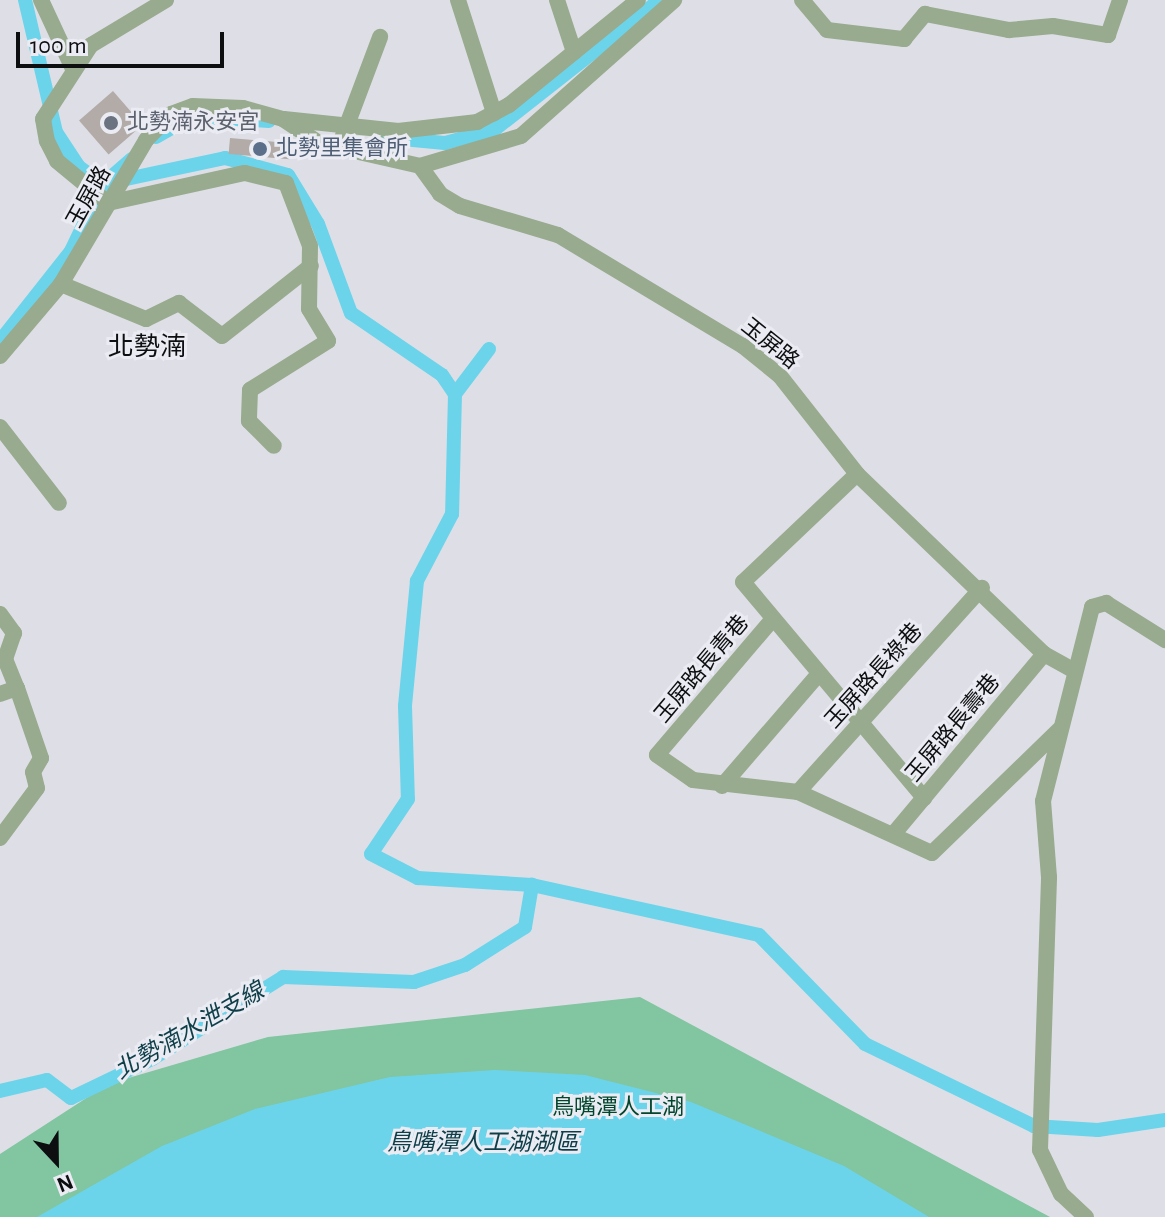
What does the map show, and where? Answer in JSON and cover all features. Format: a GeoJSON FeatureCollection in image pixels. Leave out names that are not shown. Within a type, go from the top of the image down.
{"type":"FeatureCollection","features":[{"type":"Feature","properties":{"kind":"street"},"geometry":{"type":"LineString","coordinates":[[41,0],[73,69],[91,45],[166,0]]}},
{"type":"Feature","properties":{"kind":"street"},"geometry":{"type":"LineString","coordinates":[[458,0],[494,113]]}},
{"type":"Feature","properties":{"kind":"street"},"geometry":{"type":"LineString","coordinates":[[557,0],[574,52]]}},
{"type":"Feature","properties":{"kind":"street"},"geometry":{"type":"LineString","coordinates":[[283,119],[439,131],[494,113],[638,0]]}},
{"type":"Feature","properties":{"kind":"street","name":"玉屏路"},"geometry":{"type":"LineString","coordinates":[[0,356],[61,284],[146,140],[171,114],[231,108],[283,119],[338,149],[420,166],[521,136],[674,0]]}},
{"type":"Feature","properties":{"kind":"street"},"geometry":{"type":"LineString","coordinates":[[802,0],[827,30],[904,39],[925,14],[1009,30],[1053,26],[1108,35],[1120,0]]}},
{"type":"Feature","properties":{"kind":"street"},"geometry":{"type":"LineString","coordinates":[[338,149],[345,123],[380,37]]}},
{"type":"Feature","properties":{"kind":"street","name":"玉屏路"},"geometry":{"type":"LineString","coordinates":[[73,69],[58,88],[43,119],[57,161],[92,190],[113,196]]}},
{"type":"Feature","properties":{"kind":"street","name":"玉屏路"},"geometry":{"type":"LineString","coordinates":[[420,166],[440,194],[460,206],[558,235],[743,346],[780,376],[857,474],[982,588],[1044,654],[1071,669]]}},
{"type":"Feature","properties":{"kind":"street"},"geometry":{"type":"LineString","coordinates":[[113,196],[149,194],[238,175],[286,183],[298,203],[311,266],[309,309],[328,341],[279,366],[244,402],[249,421],[274,446]]}},
{"type":"Feature","properties":{"kind":"street"},"geometry":{"type":"LineString","coordinates":[[61,284],[146,319],[179,303],[222,336],[311,266]]}},
{"type":"Feature","properties":{"kind":"street"},"geometry":{"type":"LineString","coordinates":[[0,427],[59,503]]}},
{"type":"Feature","properties":{"kind":"street","name":"玉屏路長青巷"},"geometry":{"type":"LineString","coordinates":[[722,786],[693,780],[657,755],[771,621],[743,582],[857,474]]}},
{"type":"Feature","properties":{"kind":"street","name":"玉屏路長祿巷"},"geometry":{"type":"LineString","coordinates":[[798,792],[982,588]]}},
{"type":"Feature","properties":{"kind":"street"},"geometry":{"type":"LineString","coordinates":[[1086,1217],[1061,1194],[1040,1150],[1045,1113],[1043,801],[1071,669],[1092,607],[1106,603],[1165,640]]}},
{"type":"Feature","properties":{"kind":"street"},"geometry":{"type":"LineString","coordinates":[[0,614],[14,633],[5,659],[41,758],[33,772],[37,788],[0,838]]}},
{"type":"Feature","properties":{"kind":"street"},"geometry":{"type":"LineString","coordinates":[[771,621],[924,798]]}},
{"type":"Feature","properties":{"kind":"street","name":"玉屏路長壽巷"},"geometry":{"type":"LineString","coordinates":[[896,831],[1044,654]]}},
{"type":"Feature","properties":{"kind":"street"},"geometry":{"type":"LineString","coordinates":[[722,786],[817,676]]}},
{"type":"Feature","properties":{"kind":"street"},"geometry":{"type":"LineString","coordinates":[[0,694],[17,688]]}},
{"type":"Feature","properties":{"kind":"street"},"geometry":{"type":"LineString","coordinates":[[722,786],[798,792],[896,831],[932,853],[1060,729]]}},
{"type":"Feature","properties":{"kind":"green space","name":"鳥嘴潭人工湖"},"geometry":{"type":"Polygon","coordinates":[[[640,997],[1050,1217],[0,1217],[0,1154],[108,1084],[268,1037],[640,997]]]}},
{"type":"Feature","properties":{"kind":"water","name":"鳥嘴潭人工湖湖區"},"geometry":{"type":"Polygon","coordinates":[[[495,1070],[585,1075],[691,1102],[844,1166],[929,1217],[37,1217],[162,1146],[255,1109],[390,1077],[495,1070]]]}},
{"type":"Feature","properties":{"kind":"building","name":"北勢湳永安宮"},"geometry":{"type":"Polygon","coordinates":[[[113,91],[143,125],[109,154],[79,121],[113,91]]]}},
{"type":"Feature","properties":{"kind":"building","name":"北勢里集會所"},"geometry":{"type":"Polygon","coordinates":[[[230,138],[291,143],[289,159],[229,154],[230,138]]]}},
{"type":"Feature","properties":{"kind":"waterway"},"geometry":{"type":"LineString","coordinates":[[25,0],[56,132],[79,167],[103,184],[225,158],[288,175],[318,224],[351,313],[442,375],[455,394]]}},
{"type":"Feature","properties":{"kind":"waterway"},"geometry":{"type":"LineString","coordinates":[[381,137],[445,143],[494,130],[660,0]]}},
{"type":"Feature","properties":{"kind":"waterway"},"geometry":{"type":"LineString","coordinates":[[156,137],[193,116],[269,121]]}},
{"type":"Feature","properties":{"kind":"waterway"},"geometry":{"type":"LineString","coordinates":[[0,341],[71,251],[103,184],[132,159]]}},
{"type":"Feature","properties":{"kind":"waterway","name":"北勢湳水泄支線"},"geometry":{"type":"LineString","coordinates":[[489,349],[455,394],[452,514],[417,581],[405,706],[408,799],[371,854],[418,878],[532,885],[759,935],[865,1044],[1034,1126],[1098,1130],[1165,1120]]}},
{"type":"Feature","properties":{"kind":"waterway","name":"北勢湳水泄支線"},"geometry":{"type":"LineString","coordinates":[[0,1091],[47,1080],[71,1098],[152,1059],[283,977],[414,982],[465,965],[525,927],[532,885]]}},
{"type":"Feature","properties":{"kind":"place","name":"北勢湳永安宮"},"geometry":{"type":"Point","coordinates":[111,123]}},
{"type":"Feature","properties":{"kind":"place","name":"北勢里集會所"},"geometry":{"type":"Point","coordinates":[260,149]}},
{"type":"Feature","properties":{"kind":"district","name":"北勢湳"},"geometry":{"type":"Point","coordinates":[147,348]}}]}
